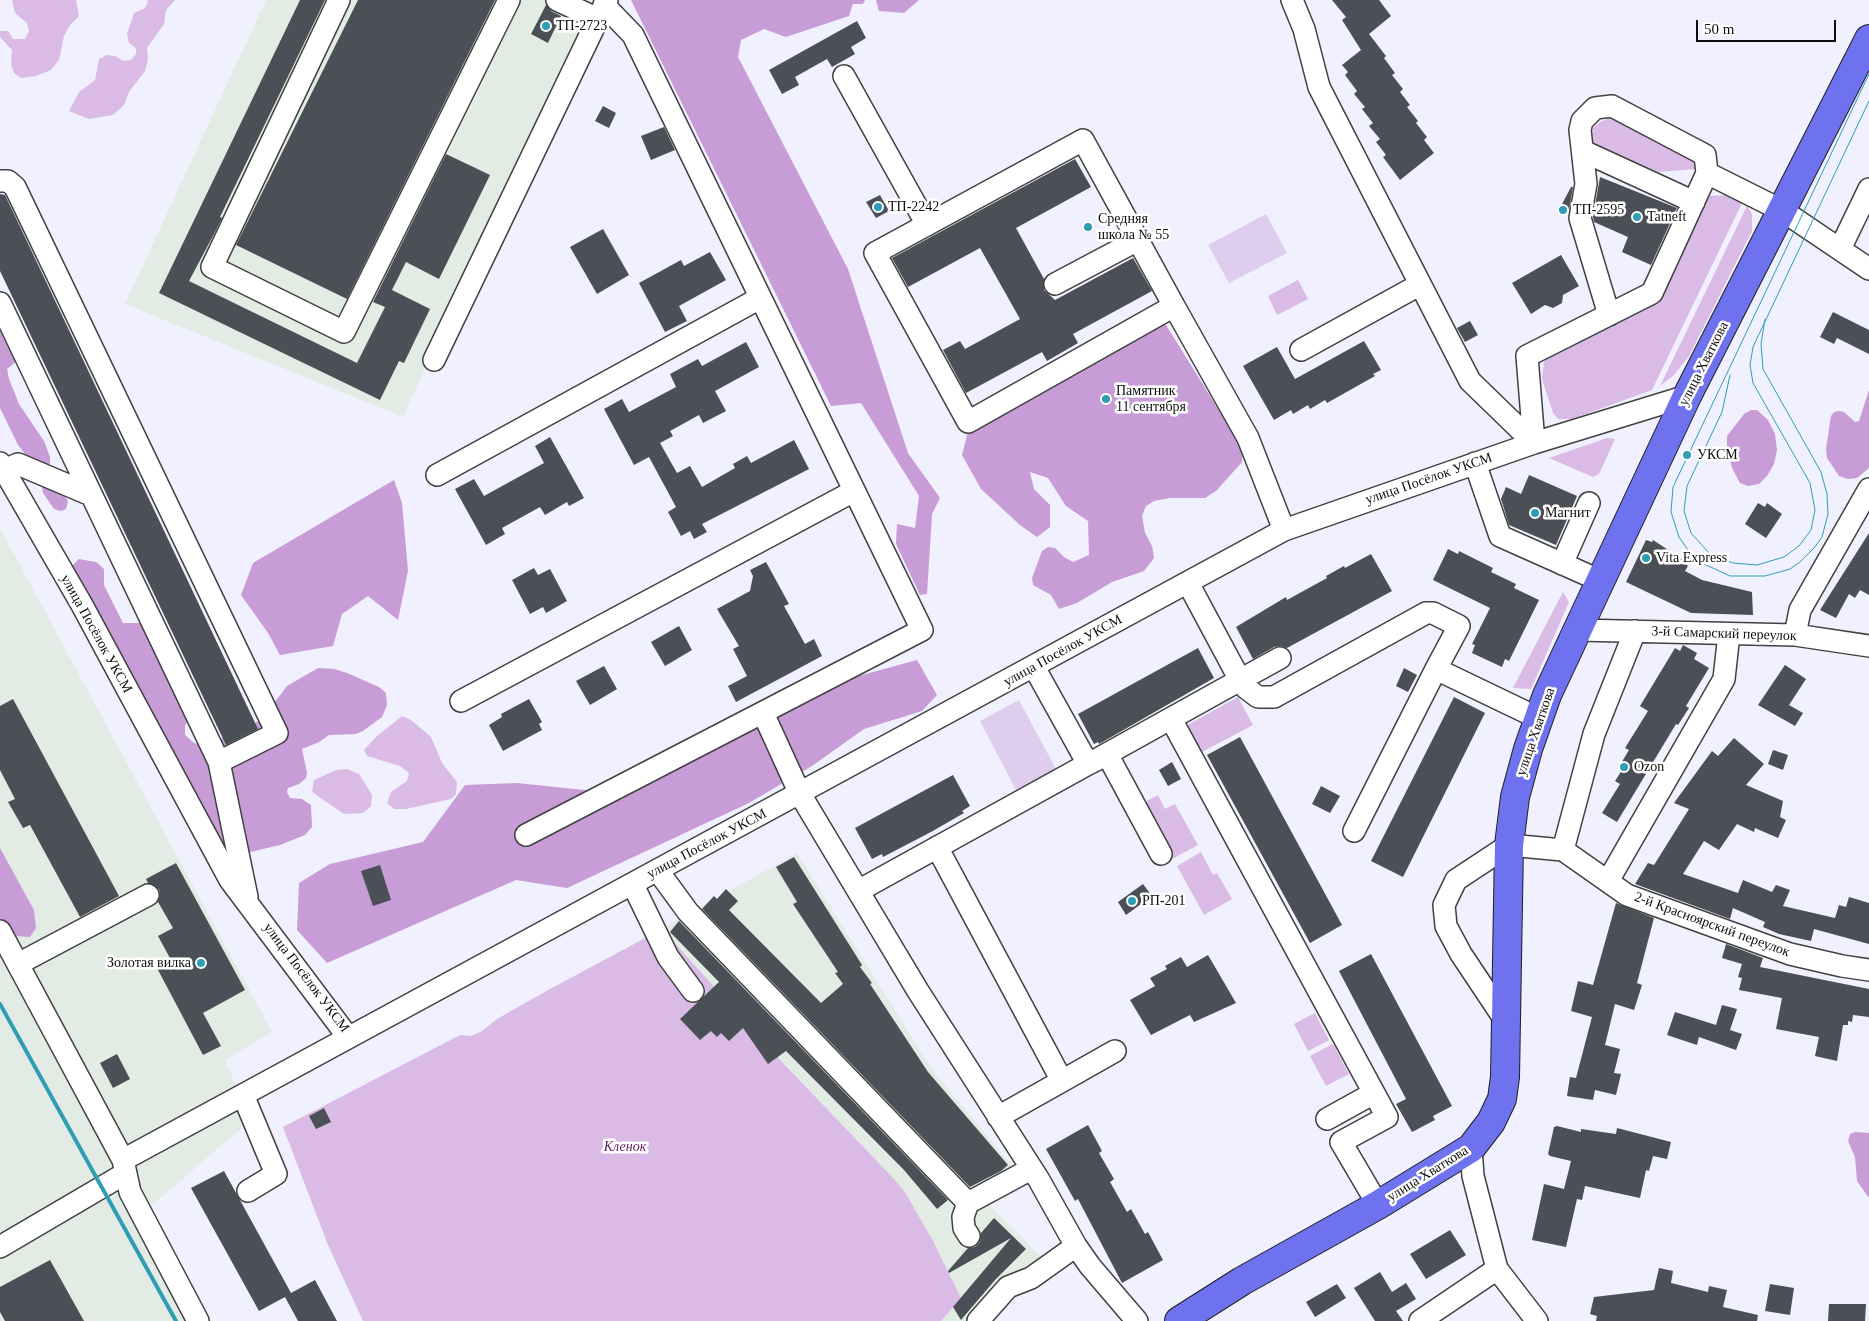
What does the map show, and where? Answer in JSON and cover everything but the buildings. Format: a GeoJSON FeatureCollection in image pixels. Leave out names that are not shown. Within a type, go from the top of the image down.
{"type":"FeatureCollection","features":[{"type":"Feature","properties":{"kind":"main road","name":"улица Хваткова"},"geometry":{"type":"LineString","coordinates":[[1180,1321],[1242,1281],[1378,1205],[1472,1148],[1491,1122],[1502,1099],[1505,1077],[1509,845],[1515,797],[1538,718],[1687,396],[1869,39]]}},
{"type":"Feature","properties":{"kind":"street"},"geometry":{"type":"LineString","coordinates":[[339,0],[212,267],[344,332],[509,0]]}},
{"type":"Feature","properties":{"kind":"street"},"geometry":{"type":"LineString","coordinates":[[526,835],[922,630],[633,35],[603,8],[557,0]]}},
{"type":"Feature","properties":{"kind":"street"},"geometry":{"type":"LineString","coordinates":[[1292,0],[1304,29],[1319,87],[1419,285],[1470,380],[1534,443]]}},
{"type":"Feature","properties":{"kind":"street"},"geometry":{"type":"LineString","coordinates":[[434,360],[603,8]]}},
{"type":"Feature","properties":{"kind":"street"},"geometry":{"type":"LineString","coordinates":[[844,76],[927,224]]}},
{"type":"Feature","properties":{"kind":"street"},"geometry":{"type":"LineString","coordinates":[[1534,443],[1527,356],[1609,315],[1652,292],[1707,173],[1705,155],[1612,106],[1594,108],[1582,121],[1580,130],[1586,184],[1580,218],[1609,315]]}},
{"type":"Feature","properties":{"kind":"street"},"geometry":{"type":"LineString","coordinates":[[1174,306],[968,422],[875,253],[1083,140],[1248,438],[1284,530]]}},
{"type":"Feature","properties":{"kind":"street"},"geometry":{"type":"LineString","coordinates":[[1583,151],[1694,202]]}},
{"type":"Feature","properties":{"kind":"street"},"geometry":{"type":"LineString","coordinates":[[1707,173],[1783,210],[1869,269]]}},
{"type":"Feature","properties":{"kind":"street"},"geometry":{"type":"LineString","coordinates":[[0,181],[8,181],[15,186],[277,733],[219,762]]}},
{"type":"Feature","properties":{"kind":"street"},"geometry":{"type":"LineString","coordinates":[[1840,249],[1869,189]]}},
{"type":"Feature","properties":{"kind":"street"},"geometry":{"type":"LineString","coordinates":[[1055,284],[1138,240]]}},
{"type":"Feature","properties":{"kind":"street"},"geometry":{"type":"LineString","coordinates":[[1301,350],[1419,285]]}},
{"type":"Feature","properties":{"kind":"street"},"geometry":{"type":"LineString","coordinates":[[437,475],[760,298]]}},
{"type":"Feature","properties":{"kind":"street"},"geometry":{"type":"LineString","coordinates":[[0,303],[219,762],[248,902]]}},
{"type":"Feature","properties":{"kind":"street","name":"улица Посёлок УКСМ"},"geometry":{"type":"LineString","coordinates":[[2,467],[82,605],[230,880],[348,1038],[1284,530],[1534,443],[1687,396]]}},
{"type":"Feature","properties":{"kind":"street"},"geometry":{"type":"LineString","coordinates":[[1475,463],[1500,536],[1601,581]]}},
{"type":"Feature","properties":{"kind":"street"},"geometry":{"type":"LineString","coordinates":[[2,467],[18,464],[92,495]]}},
{"type":"Feature","properties":{"kind":"street"},"geometry":{"type":"LineString","coordinates":[[1795,635],[1800,610],[1869,489]]}},
{"type":"Feature","properties":{"kind":"street"},"geometry":{"type":"LineString","coordinates":[[460,701],[854,491]]}},
{"type":"Feature","properties":{"kind":"street"},"geometry":{"type":"LineString","coordinates":[[1562,564],[1588,503]]}},
{"type":"Feature","properties":{"kind":"street"},"geometry":{"type":"LineString","coordinates":[[1188,583],[1240,680],[1246,688],[1258,697],[1274,698],[1426,613],[1434,613],[1459,626],[1354,831]]}},
{"type":"Feature","properties":{"kind":"street","name":"3-й Самарский переулок"},"geometry":{"type":"LineString","coordinates":[[1578,630],[1795,635],[1869,646]]}},
{"type":"Feature","properties":{"kind":"street"},"geometry":{"type":"LineString","coordinates":[[1506,1020],[1461,954],[1446,926],[1444,905],[1456,880],[1509,845],[1563,850],[1594,734],[1635,631]]}},
{"type":"Feature","properties":{"kind":"street"},"geometry":{"type":"LineString","coordinates":[[1608,882],[1724,679],[1729,634]]}},
{"type":"Feature","properties":{"kind":"street"},"geometry":{"type":"LineString","coordinates":[[858,891],[1280,658]]}},
{"type":"Feature","properties":{"kind":"street"},"geometry":{"type":"LineString","coordinates":[[1034,667],[1088,764]]}},
{"type":"Feature","properties":{"kind":"street"},"geometry":{"type":"LineString","coordinates":[[1436,669],[1538,718]]}},
{"type":"Feature","properties":{"kind":"street"},"geometry":{"type":"LineString","coordinates":[[763,713],[800,794],[1031,1169],[1076,1246],[1090,1266],[1137,1321]]}},
{"type":"Feature","properties":{"kind":"street"},"geometry":{"type":"LineString","coordinates":[[1171,719],[1388,1117],[1342,1142],[1378,1205]]}},
{"type":"Feature","properties":{"kind":"street"},"geometry":{"type":"LineString","coordinates":[[1107,754],[1161,854]]}},
{"type":"Feature","properties":{"kind":"street"},"geometry":{"type":"LineString","coordinates":[[937,848],[1062,1081]]}},
{"type":"Feature","properties":{"kind":"street","name":"2-й Красноярский переулок"},"geometry":{"type":"LineString","coordinates":[[1563,850],[1627,895],[1790,954],[1869,970]]}},
{"type":"Feature","properties":{"kind":"street"},"geometry":{"type":"LineString","coordinates":[[658,871],[688,912],[968,1203]]}},
{"type":"Feature","properties":{"kind":"street"},"geometry":{"type":"LineString","coordinates":[[633,885],[668,957],[693,991]]}},
{"type":"Feature","properties":{"kind":"street"},"geometry":{"type":"LineString","coordinates":[[18,964],[148,895]]}},
{"type":"Feature","properties":{"kind":"street"},"geometry":{"type":"LineString","coordinates":[[0,931],[125,1166],[130,1192],[198,1321]]}},
{"type":"Feature","properties":{"kind":"street"},"geometry":{"type":"LineString","coordinates":[[0,1247],[125,1166],[243,1094],[348,1038]]}},
{"type":"Feature","properties":{"kind":"street"},"geometry":{"type":"LineString","coordinates":[[998,1117],[1115,1052]]}},
{"type":"Feature","properties":{"kind":"street"},"geometry":{"type":"LineString","coordinates":[[1327,1119],[1374,1093]]}},
{"type":"Feature","properties":{"kind":"street"},"geometry":{"type":"LineString","coordinates":[[243,1094],[276,1174],[248,1191]]}},
{"type":"Feature","properties":{"kind":"street"},"geometry":{"type":"LineString","coordinates":[[1472,1148],[1473,1176],[1497,1269],[1537,1321]]}},
{"type":"Feature","properties":{"kind":"street"},"geometry":{"type":"LineString","coordinates":[[969,1236],[964,1228],[962,1216],[968,1203],[1031,1169]]}},
{"type":"Feature","properties":{"kind":"street"},"geometry":{"type":"LineString","coordinates":[[978,1321],[1008,1287],[1031,1278],[1076,1246]]}},
{"type":"Feature","properties":{"kind":"street"},"geometry":{"type":"LineString","coordinates":[[1420,1321],[1497,1269]]}},
{"type":"Feature","properties":{"kind":"shaded area"},"geometry":{"type":"Polygon","coordinates":[[[266,0],[594,0],[403,417],[125,304],[266,0]]]}},
{"type":"Feature","properties":{"kind":"shaded area"},"geometry":{"type":"Polygon","coordinates":[[[631,0],[865,0],[863,4],[853,4],[849,16],[786,37],[764,29],[741,40],[738,57],[848,269],[908,453],[940,498],[932,514],[927,594],[920,595],[896,544],[897,524],[915,528],[919,496],[861,403],[831,406],[631,0]]]}},
{"type":"Feature","properties":{"kind":"shaded area"},"geometry":{"type":"Polygon","coordinates":[[[876,0],[919,0],[904,13],[879,11],[876,0]]]}},
{"type":"Feature","properties":{"kind":"shaded area"},"geometry":{"type":"Polygon","coordinates":[[[1266,214],[1287,253],[1229,283],[1208,245],[1266,214]]]}},
{"type":"Feature","properties":{"kind":"shaded area"},"geometry":{"type":"Polygon","coordinates":[[[0,309],[17,361],[7,369],[9,379],[19,404],[44,441],[50,457],[50,463],[47,466],[33,464],[18,445],[0,408],[0,309]]]}},
{"type":"Feature","properties":{"kind":"shaded area"},"geometry":{"type":"Polygon","coordinates":[[[1151,324],[1166,325],[1243,449],[1242,462],[1216,491],[1205,498],[1170,498],[1154,501],[1146,506],[1142,516],[1145,533],[1152,546],[1154,558],[1144,571],[1112,582],[1077,603],[1059,609],[1051,595],[1033,585],[1032,578],[1042,551],[1048,547],[1055,548],[1064,557],[1073,562],[1089,555],[1088,521],[1066,506],[1048,478],[1030,472],[1034,489],[1050,505],[1050,527],[1037,537],[1020,525],[981,489],[962,455],[970,424],[1151,324]]]}},
{"type":"Feature","properties":{"kind":"shaded area"},"geometry":{"type":"Polygon","coordinates":[[[1869,390],[1869,468],[1857,478],[1848,479],[1839,476],[1827,458],[1826,449],[1831,416],[1834,412],[1839,411],[1844,412],[1855,422],[1859,421],[1869,390]]]}},
{"type":"Feature","properties":{"kind":"shaded area"},"geometry":{"type":"Polygon","coordinates":[[[1751,410],[1757,410],[1768,420],[1775,434],[1777,450],[1774,464],[1767,476],[1759,484],[1748,486],[1740,483],[1733,470],[1727,451],[1727,436],[1744,414],[1751,410]]]}},
{"type":"Feature","properties":{"kind":"shaded area"},"geometry":{"type":"Polygon","coordinates":[[[394,480],[402,503],[408,571],[398,620],[368,596],[342,614],[333,646],[280,655],[268,633],[241,595],[253,563],[394,480]]]}},
{"type":"Feature","properties":{"kind":"shaded area"},"geometry":{"type":"Polygon","coordinates":[[[41,482],[64,495],[68,501],[66,509],[61,511],[54,509],[43,493],[41,482]]]}},
{"type":"Feature","properties":{"kind":"shaded area"},"geometry":{"type":"Polygon","coordinates":[[[0,528],[272,1032],[225,1060],[251,1120],[150,1207],[211,1321],[0,1321],[0,528]]]}},
{"type":"Feature","properties":{"kind":"shaded area"},"geometry":{"type":"Polygon","coordinates":[[[79,559],[96,562],[104,569],[104,585],[123,623],[144,623],[189,720],[185,725],[185,735],[194,743],[200,745],[214,742],[262,719],[287,686],[318,668],[334,669],[347,673],[379,687],[386,693],[387,705],[382,717],[363,731],[356,734],[329,735],[319,742],[302,749],[307,773],[306,778],[299,784],[288,788],[287,792],[290,798],[302,799],[311,805],[312,827],[305,835],[280,845],[246,853],[232,853],[223,845],[70,568],[79,559]]]}},
{"type":"Feature","properties":{"kind":"shaded area"},"geometry":{"type":"Polygon","coordinates":[[[917,660],[937,695],[922,711],[864,729],[812,766],[749,803],[567,888],[516,880],[327,963],[297,930],[299,883],[330,864],[423,842],[465,785],[517,783],[594,791],[818,687],[917,660]]]}},
{"type":"Feature","properties":{"kind":"shaded area"},"geometry":{"type":"Polygon","coordinates":[[[1019,700],[1057,771],[1017,792],[980,721],[1019,700]]]}},
{"type":"Feature","properties":{"kind":"shaded area"},"geometry":{"type":"Polygon","coordinates":[[[0,848],[34,910],[36,928],[30,937],[14,936],[7,932],[0,918],[0,848]]]}},
{"type":"Feature","properties":{"kind":"shaded area"},"geometry":{"type":"Polygon","coordinates":[[[797,853],[933,1071],[1016,1170],[985,1200],[1041,1257],[988,1321],[941,1321],[960,1297],[933,1241],[905,1192],[782,1062],[662,929],[797,853]]]}},
{"type":"Feature","properties":{"kind":"shaded area"},"geometry":{"type":"Polygon","coordinates":[[[1855,1132],[1869,1133],[1869,1198],[1857,1181],[1855,1157],[1848,1141],[1850,1134],[1855,1132]]]}},
{"type":"Feature","properties":{"kind":"green space"},"geometry":{"type":"Polygon","coordinates":[[[12,0],[76,0],[79,16],[70,25],[64,36],[59,60],[51,70],[36,76],[21,78],[14,73],[11,64],[12,50],[0,37],[0,31],[8,31],[13,39],[25,39],[29,31],[27,23],[15,13],[12,0]]]}},
{"type":"Feature","properties":{"kind":"green space"},"geometry":{"type":"Polygon","coordinates":[[[147,0],[175,0],[166,10],[164,24],[147,48],[148,59],[145,71],[129,92],[124,105],[113,115],[89,119],[69,111],[79,92],[95,80],[99,59],[107,55],[115,56],[123,61],[131,60],[136,54],[136,48],[129,43],[127,34],[134,13],[145,8],[147,0]]]}},
{"type":"Feature","properties":{"kind":"green space"},"geometry":{"type":"Polygon","coordinates":[[[1612,117],[1694,155],[1698,169],[1658,172],[1595,145],[1591,142],[1593,128],[1600,122],[1612,117]]]}},
{"type":"Feature","properties":{"kind":"green space"},"geometry":{"type":"Polygon","coordinates":[[[1727,195],[1742,203],[1652,390],[1572,419],[1558,419],[1553,413],[1542,379],[1544,362],[1549,354],[1622,319],[1626,320],[1626,317],[1651,300],[1703,199],[1710,196],[1727,195]]]}},
{"type":"Feature","properties":{"kind":"green space"},"geometry":{"type":"Polygon","coordinates":[[[1747,206],[1752,214],[1752,231],[1689,356],[1674,375],[1660,386],[1747,206]]]}},
{"type":"Feature","properties":{"kind":"green space"},"geometry":{"type":"Polygon","coordinates":[[[1298,280],[1308,299],[1277,315],[1268,296],[1298,280]]]}},
{"type":"Feature","properties":{"kind":"green space"},"geometry":{"type":"Polygon","coordinates":[[[1607,438],[1615,439],[1599,474],[1593,477],[1549,458],[1607,438]]]}},
{"type":"Feature","properties":{"kind":"green space"},"geometry":{"type":"Polygon","coordinates":[[[1563,592],[1569,602],[1531,689],[1513,688],[1563,592]]]}},
{"type":"Feature","properties":{"kind":"green space"},"geometry":{"type":"Polygon","coordinates":[[[1238,697],[1253,725],[1200,753],[1186,726],[1238,697]]]}},
{"type":"Feature","properties":{"kind":"green space"},"geometry":{"type":"Polygon","coordinates":[[[402,716],[411,720],[431,737],[442,763],[457,782],[456,794],[451,799],[406,809],[394,809],[387,803],[391,792],[407,781],[409,773],[400,766],[367,756],[364,750],[376,737],[402,716]]]}},
{"type":"Feature","properties":{"kind":"green space"},"geometry":{"type":"Polygon","coordinates":[[[347,769],[359,774],[372,795],[371,806],[363,813],[344,814],[312,792],[314,780],[336,770],[347,769]]]}},
{"type":"Feature","properties":{"kind":"green space"},"geometry":{"type":"Polygon","coordinates":[[[1158,795],[1165,809],[1175,804],[1198,845],[1172,859],[1141,804],[1158,795]]]}},
{"type":"Feature","properties":{"kind":"green space"},"geometry":{"type":"Polygon","coordinates":[[[1201,852],[1213,875],[1217,873],[1232,899],[1204,915],[1177,866],[1201,852]]]}},
{"type":"Feature","properties":{"kind":"green space","name":"Кленок"},"geometry":{"type":"Polygon","coordinates":[[[662,929],[782,1062],[905,1192],[933,1241],[961,1298],[941,1321],[363,1321],[328,1245],[283,1127],[460,1035],[471,1036],[482,1031],[497,1019],[662,929]]]}},
{"type":"Feature","properties":{"kind":"green space"},"geometry":{"type":"Polygon","coordinates":[[[1315,1013],[1329,1040],[1308,1051],[1294,1024],[1315,1013]]]}},
{"type":"Feature","properties":{"kind":"green space"},"geometry":{"type":"Polygon","coordinates":[[[1333,1044],[1349,1074],[1326,1086],[1310,1056],[1333,1044]]]}},
{"type":"Feature","properties":{"kind":"tram line"},"geometry":{"type":"LineString","coordinates":[[1765,319],[1761,344],[1763,369],[1821,472],[1827,494],[1828,514],[1822,537],[1814,548],[1790,569],[1765,576],[1730,576],[1704,564],[1690,553],[1679,537],[1671,512],[1673,487],[1869,74]]}},
{"type":"Feature","properties":{"kind":"tram line"},"geometry":{"type":"LineString","coordinates":[[1730,375],[1722,412],[1687,486],[1684,511],[1691,533],[1710,554],[1733,563],[1757,565],[1784,557],[1799,546],[1811,530],[1815,510],[1810,483],[1753,383],[1750,365],[1753,347],[1869,101]]}},
{"type":"Feature","properties":{"kind":"railway"},"geometry":{"type":"LineString","coordinates":[[0,1004],[176,1321]]}},
{"type":"Feature","properties":{"kind":"place","name":"ТП-2723"},"geometry":{"type":"Point","coordinates":[546,26]}},
{"type":"Feature","properties":{"kind":"place","name":"ТП-2242"},"geometry":{"type":"Point","coordinates":[878,207]}},
{"type":"Feature","properties":{"kind":"place","name":"ТП-2595"},"geometry":{"type":"Point","coordinates":[1563,210]}},
{"type":"Feature","properties":{"kind":"place","name":"Tatneft"},"geometry":{"type":"Point","coordinates":[1637,217]}},
{"type":"Feature","properties":{"kind":"place","name":"Средняя школа № 55"},"geometry":{"type":"Point","coordinates":[1088,227]}},
{"type":"Feature","properties":{"kind":"place","name":"Памятник 11 сентября"},"geometry":{"type":"Point","coordinates":[1106,399]}},
{"type":"Feature","properties":{"kind":"place","name":"УКСМ"},"geometry":{"type":"Point","coordinates":[1687,455]}},
{"type":"Feature","properties":{"kind":"place","name":"Магнит"},"geometry":{"type":"Point","coordinates":[1535,513]}},
{"type":"Feature","properties":{"kind":"place","name":"Vita Express"},"geometry":{"type":"Point","coordinates":[1646,558]}},
{"type":"Feature","properties":{"kind":"place","name":"Ozon"},"geometry":{"type":"Point","coordinates":[1624,767]}},
{"type":"Feature","properties":{"kind":"place","name":"РП-201"},"geometry":{"type":"Point","coordinates":[1132,901]}},
{"type":"Feature","properties":{"kind":"place","name":"Золотая вилка"},"geometry":{"type":"Point","coordinates":[201,963]}}]}
